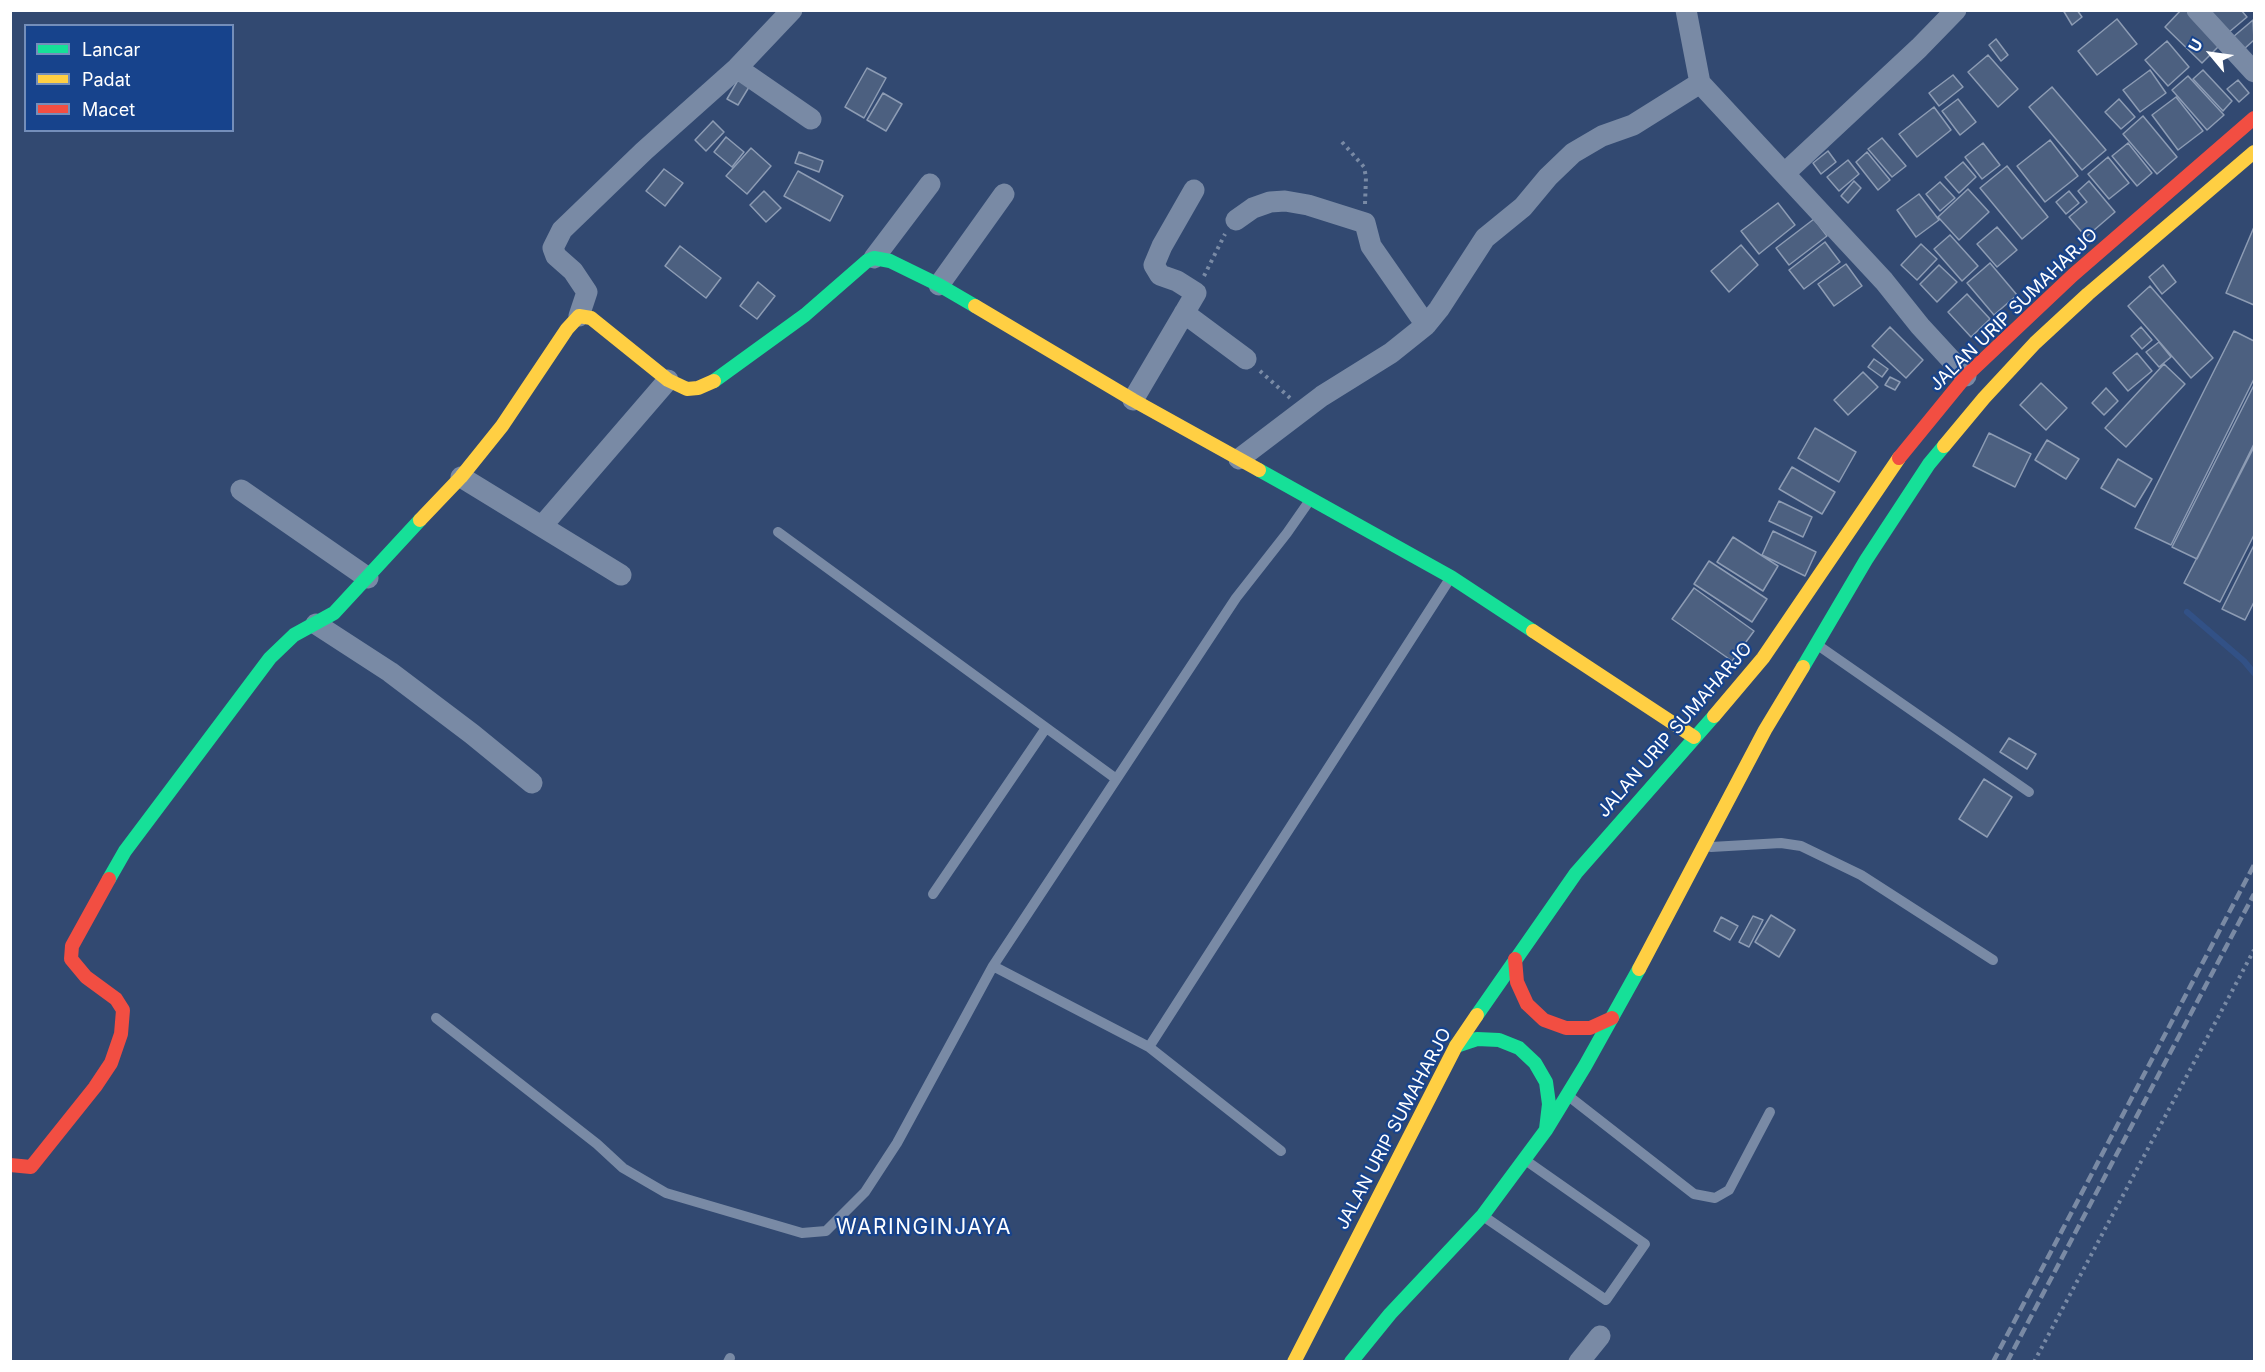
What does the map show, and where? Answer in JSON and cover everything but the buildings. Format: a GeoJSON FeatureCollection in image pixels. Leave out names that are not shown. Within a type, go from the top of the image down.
{"type":"FeatureCollection","features":[{"type":"Feature","properties":{"kind":"main road","name":"JALAN URIP SUMAHARJO"},"geometry":{"type":"LineString","coordinates":[[1294,1362],[1456,1046],[1576,873],[1694,737],[1732,698],[1763,657],[1903,452],[1966,376],[2073,274],[2254,118]]}},
{"type":"Feature","properties":{"kind":"main road"},"geometry":{"type":"LineString","coordinates":[[1351,1362],[1390,1314],[1483,1215],[1546,1131],[1612,1018],[1765,730],[1895,514],[1929,464],[1984,398],[2035,343],[2088,294],[2254,152]]}},
{"type":"Feature","properties":{"kind":"main road"},"geometry":{"type":"LineString","coordinates":[[10,1165],[31,1167],[88,1096],[111,1063],[121,1034],[123,1010],[116,999],[86,977],[71,959],[72,946],[125,851],[270,658],[294,635],[334,613],[461,477],[501,426],[567,329],[579,316],[591,318],[668,380],[687,390],[711,383],[805,315],[867,261],[874,258],[890,261],[939,285],[1133,400],[1451,577],[1694,737]]}},
{"type":"Feature","properties":{"kind":"main road"},"geometry":{"type":"LineString","coordinates":[[1515,959],[1517,982],[1527,1004],[1544,1020],[1566,1028],[1590,1028],[1612,1018]]}},
{"type":"Feature","properties":{"kind":"main road"},"geometry":{"type":"LineString","coordinates":[[1456,1046],[1477,1039],[1499,1040],[1519,1048],[1536,1063],[1546,1082],[1549,1104],[1546,1131]]}},
{"type":"Feature","properties":{"kind":"street"},"geometry":{"type":"LineString","coordinates":[[579,316],[587,292],[573,271],[556,256],[554,243],[562,230],[644,151],[737,68],[792,10]]}},
{"type":"Feature","properties":{"kind":"street"},"geometry":{"type":"LineString","coordinates":[[1785,172],[1919,48],[1956,10]]}},
{"type":"Feature","properties":{"kind":"street"},"geometry":{"type":"LineString","coordinates":[[2197,10],[2254,72]]}},
{"type":"Feature","properties":{"kind":"street"},"geometry":{"type":"LineString","coordinates":[[1691,14],[1700,83],[1884,280],[1920,326],[1966,376]]}},
{"type":"Feature","properties":{"kind":"street"},"geometry":{"type":"LineString","coordinates":[[737,68],[811,119]]}},
{"type":"Feature","properties":{"kind":"street"},"geometry":{"type":"LineString","coordinates":[[1239,459],[1322,396],[1391,353],[1426,324],[1466,269],[1485,238],[1523,207],[1548,177],[1574,153],[1602,136],[1633,125],[1700,83]]}},
{"type":"Feature","properties":{"kind":"street"},"geometry":{"type":"LineString","coordinates":[[874,258],[930,184]]}},
{"type":"Feature","properties":{"kind":"street"},"geometry":{"type":"LineString","coordinates":[[1133,400],[1196,293],[1160,274],[1154,265],[1162,246],[1194,190]]}},
{"type":"Feature","properties":{"kind":"street"},"geometry":{"type":"LineString","coordinates":[[939,285],[1004,194]]}},
{"type":"Feature","properties":{"kind":"street"},"geometry":{"type":"LineString","coordinates":[[1236,220],[1253,208],[1270,202],[1285,201],[1308,205],[1365,223],[1371,246],[1426,324]]}},
{"type":"Feature","properties":{"kind":"street"},"geometry":{"type":"LineString","coordinates":[[1184,313],[1246,359]]}},
{"type":"Feature","properties":{"kind":"street"},"geometry":{"type":"LineString","coordinates":[[542,526],[668,380]]}},
{"type":"Feature","properties":{"kind":"street"},"geometry":{"type":"LineString","coordinates":[[461,477],[621,575]]}},
{"type":"Feature","properties":{"kind":"street"},"geometry":{"type":"LineString","coordinates":[[241,490],[368,578]]}},
{"type":"Feature","properties":{"kind":"street"},"geometry":{"type":"LineString","coordinates":[[316,624],[390,672],[532,783]]}},
{"type":"Feature","properties":{"kind":"street"},"geometry":{"type":"LineString","coordinates":[[1579,1362],[1600,1336]]}},
{"type":"Feature","properties":{"kind":"lane"},"geometry":{"type":"LineString","coordinates":[[435,1018],[597,1144],[623,1168],[666,1193],[802,1233],[826,1231],[865,1192],[897,1143],[993,966],[1236,598],[1310,500]]}},
{"type":"Feature","properties":{"kind":"lane"},"geometry":{"type":"LineString","coordinates":[[778,532],[1115,778]]}},
{"type":"Feature","properties":{"kind":"lane"},"geometry":{"type":"LineString","coordinates":[[1149,1047],[1451,577]]}},
{"type":"Feature","properties":{"kind":"lane"},"geometry":{"type":"LineString","coordinates":[[1816,645],[2029,792]]}},
{"type":"Feature","properties":{"kind":"lane"},"geometry":{"type":"LineString","coordinates":[[933,894],[1046,728]]}},
{"type":"Feature","properties":{"kind":"lane"},"geometry":{"type":"LineString","coordinates":[[1704,847],[1781,843],[1801,846],[1861,875],[1993,960]]}},
{"type":"Feature","properties":{"kind":"lane"},"geometry":{"type":"LineString","coordinates":[[993,966],[1149,1047],[1281,1151]]}},
{"type":"Feature","properties":{"kind":"lane"},"geometry":{"type":"LineString","coordinates":[[1567,1095],[1694,1194],[1715,1198],[1729,1190],[1770,1112]]}},
{"type":"Feature","properties":{"kind":"lane"},"geometry":{"type":"LineString","coordinates":[[1483,1215],[1606,1300],[1645,1244],[1525,1160]]}},
{"type":"Feature","properties":{"kind":"path"},"geometry":{"type":"LineString","coordinates":[[1342,142],[1364,167],[1366,177],[1365,223]]}},
{"type":"Feature","properties":{"kind":"path"},"geometry":{"type":"LineString","coordinates":[[1196,293],[1223,237],[1236,220]]}},
{"type":"Feature","properties":{"kind":"path"},"geometry":{"type":"LineString","coordinates":[[1246,359],[1304,410]]}},
{"type":"Feature","properties":{"kind":"path"},"geometry":{"type":"LineString","coordinates":[[2034,1362],[2254,950]]}},
{"type":"Feature","properties":{"kind":"waterway"},"geometry":{"type":"LineString","coordinates":[[2187,612],[2244,661],[2254,673]]}},
{"type":"Feature","properties":{"kind":"railway"},"geometry":{"type":"LineString","coordinates":[[1993,1362],[2254,865]]}},
{"type":"Feature","properties":{"kind":"railway"},"geometry":{"type":"LineString","coordinates":[[2007,1362],[2254,894]]}},
{"type":"Feature","properties":{"kind":"traffic: fast"},"geometry":{"type":"LineString","coordinates":[[714,381],[805,315],[867,261],[874,258],[890,261],[975,306]]}},
{"type":"Feature","properties":{"kind":"traffic: fast"},"geometry":{"type":"LineString","coordinates":[[1803,667],[1866,560],[1929,464],[1944,446]]}},
{"type":"Feature","properties":{"kind":"traffic: fast"},"geometry":{"type":"LineString","coordinates":[[1259,470],[1451,577],[1533,631]]}},
{"type":"Feature","properties":{"kind":"traffic: fast"},"geometry":{"type":"LineString","coordinates":[[109,879],[125,851],[270,658],[294,635],[334,613],[420,520]]}},
{"type":"Feature","properties":{"kind":"traffic: fast"},"geometry":{"type":"LineString","coordinates":[[1477,1015],[1576,873],[1714,716]]}},
{"type":"Feature","properties":{"kind":"traffic: fast"},"geometry":{"type":"LineString","coordinates":[[1351,1362],[1390,1314],[1483,1215],[1546,1130],[1639,969]]}},
{"type":"Feature","properties":{"kind":"traffic: fast"},"geometry":{"type":"LineString","coordinates":[[1456,1046],[1477,1039],[1499,1040],[1519,1048],[1535,1063],[1546,1082],[1549,1104],[1546,1129]]}},
{"type":"Feature","properties":{"kind":"traffic: slow"},"geometry":{"type":"LineString","coordinates":[[1944,446],[1984,398],[2035,343],[2088,294],[2254,152]]}},
{"type":"Feature","properties":{"kind":"traffic: slow"},"geometry":{"type":"LineString","coordinates":[[975,306],[1133,400],[1259,470]]}},
{"type":"Feature","properties":{"kind":"traffic: slow"},"geometry":{"type":"LineString","coordinates":[[420,520],[461,477],[502,426],[567,329],[579,316],[591,318],[668,380],[687,389],[698,388],[714,381]]}},
{"type":"Feature","properties":{"kind":"traffic: slow"},"geometry":{"type":"LineString","coordinates":[[1714,716],[1763,658],[1899,458]]}},
{"type":"Feature","properties":{"kind":"traffic: slow"},"geometry":{"type":"LineString","coordinates":[[1533,631],[1694,737]]}},
{"type":"Feature","properties":{"kind":"traffic: slow"},"geometry":{"type":"LineString","coordinates":[[1639,969],[1765,730],[1803,667]]}},
{"type":"Feature","properties":{"kind":"traffic: slow"},"geometry":{"type":"LineString","coordinates":[[1294,1362],[1456,1046],[1477,1015]]}},
{"type":"Feature","properties":{"kind":"traffic: jam"},"geometry":{"type":"LineString","coordinates":[[1899,458],[1966,376],[2073,275],[2254,118]]}},
{"type":"Feature","properties":{"kind":"traffic: jam"},"geometry":{"type":"LineString","coordinates":[[10,1165],[31,1167],[95,1087],[111,1063],[121,1034],[123,1010],[116,999],[86,977],[71,959],[72,946],[109,879]]}},
{"type":"Feature","properties":{"kind":"traffic: jam"},"geometry":{"type":"LineString","coordinates":[[1515,959],[1517,982],[1527,1004],[1544,1020],[1566,1028],[1590,1028],[1612,1018]]}},
{"type":"Feature","properties":{"kind":"district","name":"WARINGINJAYA"},"geometry":{"type":"Point","coordinates":[924,1228]}}]}
